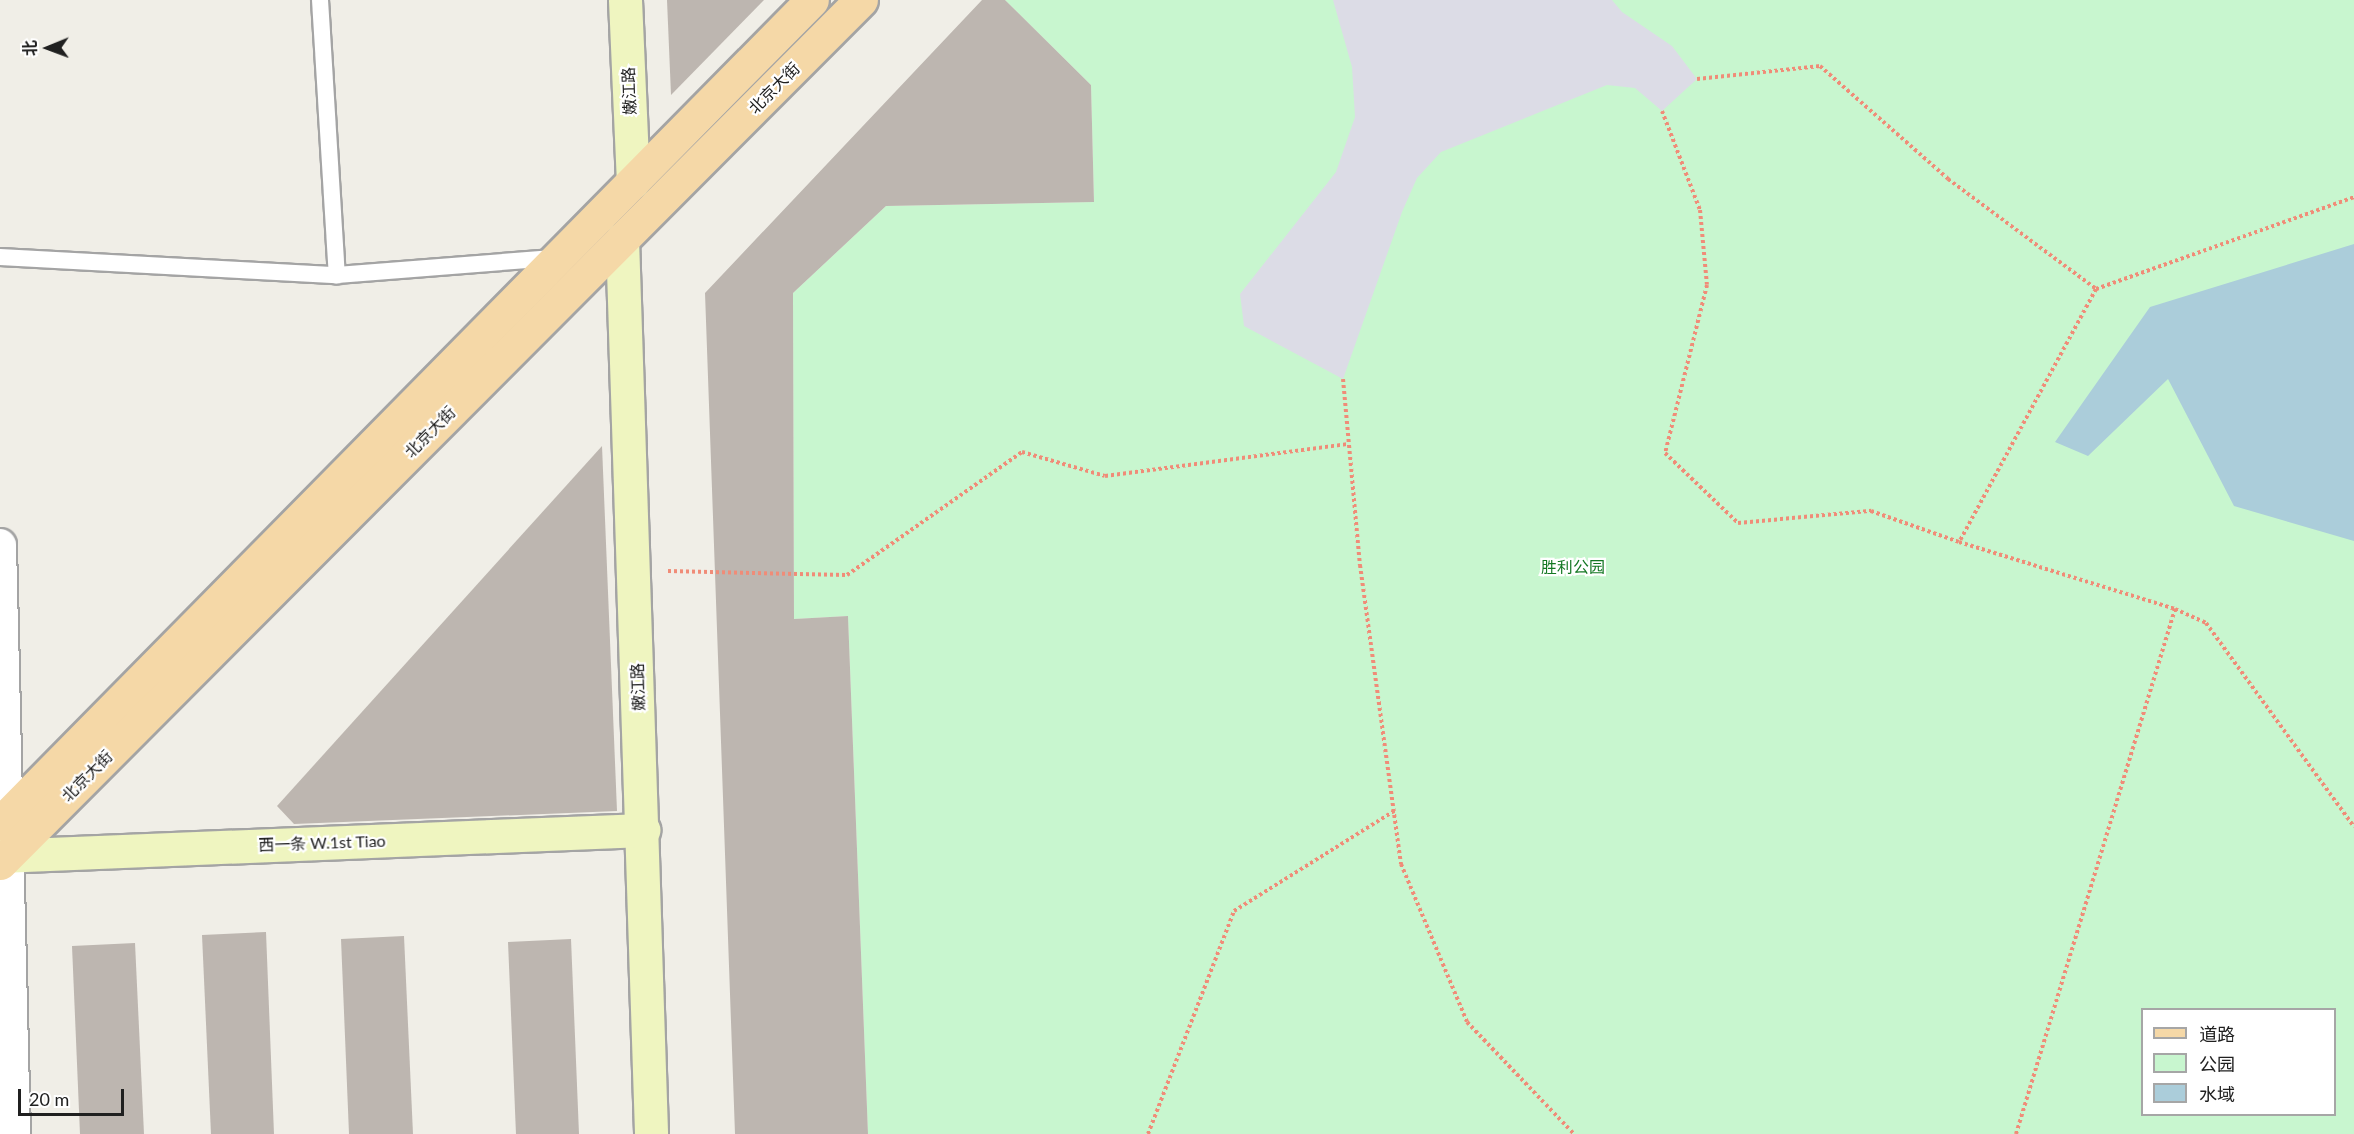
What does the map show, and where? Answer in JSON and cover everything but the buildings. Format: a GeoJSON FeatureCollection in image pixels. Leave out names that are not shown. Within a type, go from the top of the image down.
{"type":"FeatureCollection","features":[{"type":"Feature","properties":{"kind":"main road","name":"嫩江路"},"geometry":{"type":"LineString","coordinates":[[625,0],[633,182]]}},
{"type":"Feature","properties":{"kind":"main road","name":"北京大街"},"geometry":{"type":"LineString","coordinates":[[3,820],[812,0]]}},
{"type":"Feature","properties":{"kind":"main road","name":"北京大街"},"geometry":{"type":"LineString","coordinates":[[2,858],[861,0]]}},
{"type":"Feature","properties":{"kind":"main road","name":"嫩江路"},"geometry":{"type":"LineString","coordinates":[[622,239],[643,830],[651,1134]]}},
{"type":"Feature","properties":{"kind":"main road","name":"西一条 W.1st Tiao"},"geometry":{"type":"LineString","coordinates":[[2,858],[643,830]]}},
{"type":"Feature","properties":{"kind":"street"},"geometry":{"type":"LineString","coordinates":[[0,545],[2,858],[15,1134]]}},
{"type":"Feature","properties":{"kind":"lane"},"geometry":{"type":"LineString","coordinates":[[320,0],[337,275]]}},
{"type":"Feature","properties":{"kind":"lane"},"geometry":{"type":"LineString","coordinates":[[0,257],[337,275],[556,258]]}},
{"type":"Feature","properties":{"kind":"path"},"geometry":{"type":"LineString","coordinates":[[1697,79],[1820,66],[1948,179],[2096,289]]}},
{"type":"Feature","properties":{"kind":"path"},"geometry":{"type":"LineString","coordinates":[[1662,111],[1700,210],[1707,285],[1665,453],[1738,523],[1871,511],[1959,542],[2175,609],[2206,623],[2354,827]]}},
{"type":"Feature","properties":{"kind":"path"},"geometry":{"type":"LineString","coordinates":[[1959,542],[2096,289],[2354,197]]}},
{"type":"Feature","properties":{"kind":"path"},"geometry":{"type":"LineString","coordinates":[[1343,379],[1360,565],[1401,864],[1467,1022],[1574,1134]]}},
{"type":"Feature","properties":{"kind":"path"},"geometry":{"type":"LineString","coordinates":[[634,570],[847,575],[1022,452],[1104,476],[1349,444]]}},
{"type":"Feature","properties":{"kind":"path"},"geometry":{"type":"LineString","coordinates":[[2016,1134],[2175,609]]}},
{"type":"Feature","properties":{"kind":"path"},"geometry":{"type":"LineString","coordinates":[[1148,1134],[1234,910],[1394,811]]}},
{"type":"Feature","properties":{"kind":"green space","name":"胜利公园"},"geometry":{"type":"Polygon","coordinates":[[[1005,0],[2354,0],[2354,1134],[868,1134],[848,616],[794,619],[793,293],[886,206],[1094,202],[1091,85],[1005,0]]]}},
{"type":"Feature","properties":{"kind":"shaded area"},"geometry":{"type":"Polygon","coordinates":[[[1333,0],[1612,0],[1622,12],[1672,46],[1697,79],[1662,111],[1635,88],[1607,85],[1441,152],[1417,178],[1402,212],[1343,379],[1244,326],[1240,294],[1336,172],[1355,117],[1352,67],[1333,0]]]}},
{"type":"Feature","properties":{"kind":"water"},"geometry":{"type":"Polygon","coordinates":[[[2354,244],[2354,541],[2234,506],[2168,379],[2088,456],[2055,442],[2150,307],[2354,244]]]}}]}
